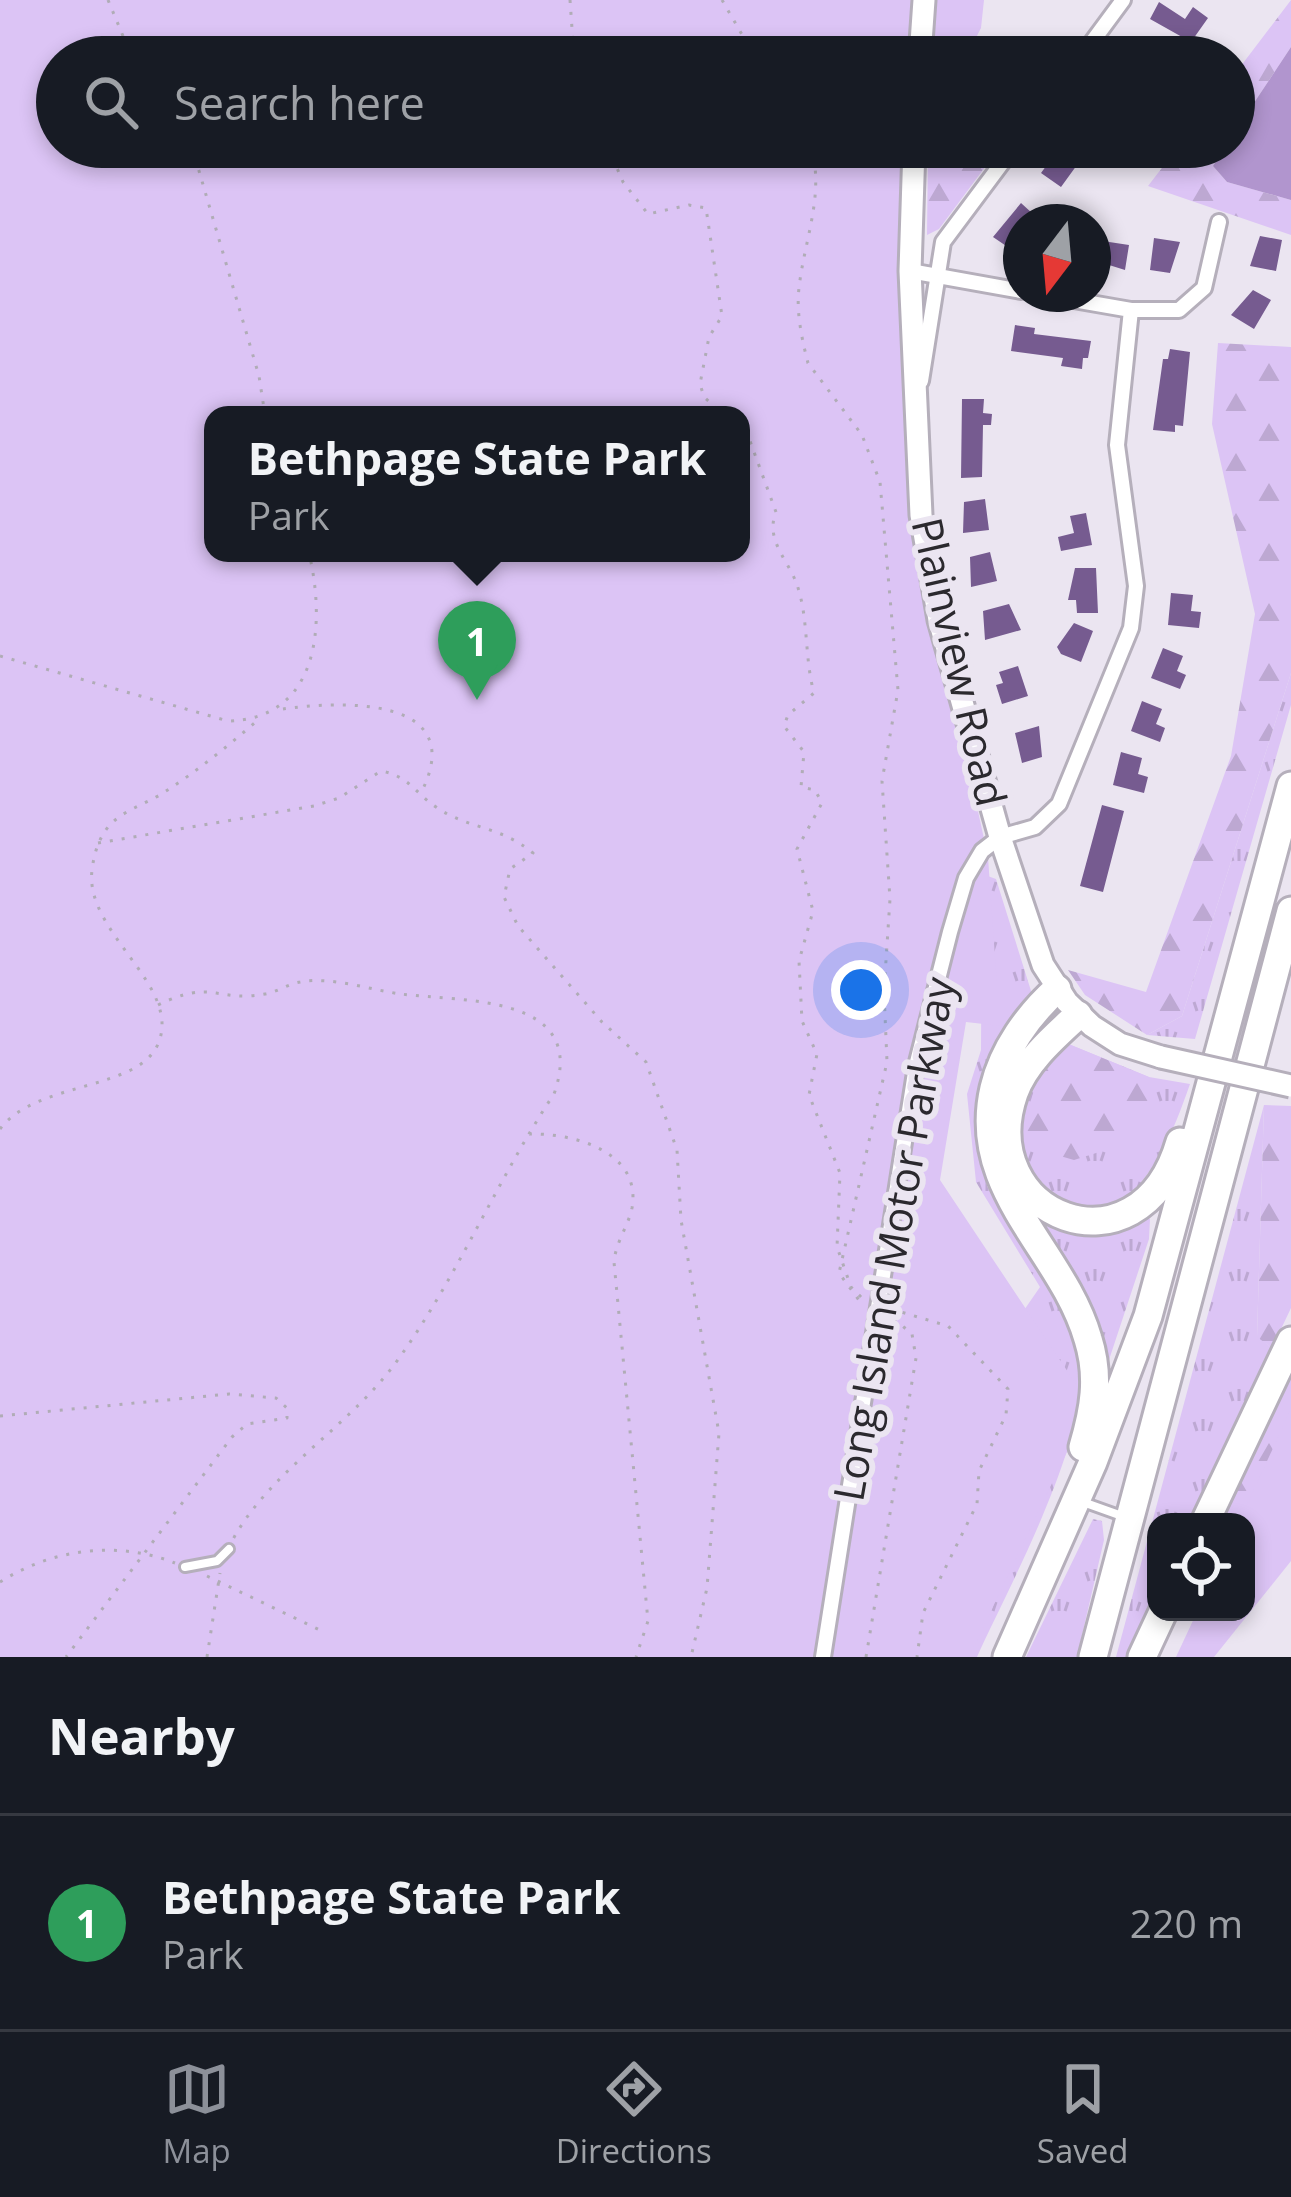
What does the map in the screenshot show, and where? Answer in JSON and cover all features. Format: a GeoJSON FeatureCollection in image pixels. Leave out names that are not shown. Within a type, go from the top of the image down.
{"type":"FeatureCollection","features":[{"type":"Feature","properties":{"kind":"highway"},"geometry":{"type":"LineString","coordinates":[[1007,1657],[1077,1500],[1148,1316],[1291,786]]}},
{"type":"Feature","properties":{"kind":"highway"},"geometry":{"type":"LineString","coordinates":[[1093,1657],[1291,911]]}},
{"type":"Feature","properties":{"kind":"highway"},"geometry":{"type":"LineString","coordinates":[[1050,1560],[1091,1421],[1095,1369],[1081,1319],[1002,1185],[989,1127],[995,1081],[1007,1052],[1057,989]]}},
{"type":"Feature","properties":{"kind":"highway"},"geometry":{"type":"LineString","coordinates":[[1078,1015],[1020,1080],[1009,1138],[1015,1169],[1028,1192],[1048,1209],[1084,1222],[1121,1218],[1161,1188],[1225,1034]]}},
{"type":"Feature","properties":{"kind":"highway"},"geometry":{"type":"LineString","coordinates":[[1209,1513],[1291,1341]]}},
{"type":"Feature","properties":{"kind":"highway"},"geometry":{"type":"LineString","coordinates":[[1142,1657],[1159,1621]]}},
{"type":"Feature","properties":{"kind":"main road"},"geometry":{"type":"LineString","coordinates":[[921,36],[924,0]]}},
{"type":"Feature","properties":{"kind":"main road","name":"Plainview Road"},"geometry":{"type":"LineString","coordinates":[[913,168],[910,271],[928,570],[1000,837],[1037,951],[1057,989],[1078,1015],[1120,1044],[1291,1086]]}},
{"type":"Feature","properties":{"kind":"street"},"geometry":{"type":"LineString","coordinates":[[1096,36],[1123,0]]}},
{"type":"Feature","properties":{"kind":"street"},"geometry":{"type":"LineString","coordinates":[[916,404],[944,242],[999,168]]}},
{"type":"Feature","properties":{"kind":"street"},"geometry":{"type":"LineString","coordinates":[[1111,306],[1179,310],[1198,297],[1209,276],[1219,222]]}},
{"type":"Feature","properties":{"kind":"street"},"geometry":{"type":"LineString","coordinates":[[910,271],[1003,288]]}},
{"type":"Feature","properties":{"kind":"street"},"geometry":{"type":"LineString","coordinates":[[1000,837],[1035,827],[1059,805],[1131,628],[1136,586],[1117,445],[1132,310]]}},
{"type":"Feature","properties":{"kind":"street","name":"Long Island Motor Parkway"},"geometry":{"type":"LineString","coordinates":[[823,1657],[876,1308],[933,992],[966,878],[975,859],[1000,837]]}},
{"type":"Feature","properties":{"kind":"lane"},"geometry":{"type":"LineString","coordinates":[[1077,1500],[1129,1519]]}},
{"type":"Feature","properties":{"kind":"lane"},"geometry":{"type":"LineString","coordinates":[[185,1567],[218,1561],[229,1549]]}},
{"type":"Feature","properties":{"kind":"path"},"geometry":{"type":"LineString","coordinates":[[108,0],[123,36]]}},
{"type":"Feature","properties":{"kind":"path"},"geometry":{"type":"LineString","coordinates":[[570,0],[573,36]]}},
{"type":"Feature","properties":{"kind":"path"},"geometry":{"type":"LineString","coordinates":[[722,0],[743,36]]}},
{"type":"Feature","properties":{"kind":"path"},"geometry":{"type":"LineString","coordinates":[[198,168],[264,406]]}},
{"type":"Feature","properties":{"kind":"path"},"geometry":{"type":"LineString","coordinates":[[617,168],[647,214],[689,206],[706,208],[722,316],[710,337],[700,384],[704,397],[714,406]]}},
{"type":"Feature","properties":{"kind":"path"},"geometry":{"type":"LineString","coordinates":[[812,168],[815,208],[798,293],[805,350],[808,364],[862,435],[880,482],[898,690],[881,781],[890,899],[884,991],[887,1062],[840,1256]]}},
{"type":"Feature","properties":{"kind":"path"},"geometry":{"type":"LineString","coordinates":[[750,441],[776,512],[772,523],[782,563],[794,577],[802,609],[803,662],[814,693],[788,715],[784,726],[805,752],[801,787],[822,795],[797,849],[813,910],[799,961],[802,1021],[817,1054],[809,1095],[840,1173],[840,1256],[851,1286],[912,1334],[916,1358],[866,1657]]}},
{"type":"Feature","properties":{"kind":"path"},"geometry":{"type":"LineString","coordinates":[[280,710],[307,678],[313,639],[309,562]]}},
{"type":"Feature","properties":{"kind":"path"},"geometry":{"type":"LineString","coordinates":[[0,656],[228,721],[258,720]]}},
{"type":"Feature","properties":{"kind":"path"},"geometry":{"type":"LineString","coordinates":[[0,1129],[21,1107],[134,1068],[150,1057],[163,1018],[95,904],[91,877],[98,842],[121,815],[160,795],[258,720],[280,710],[354,701],[411,720],[425,733],[432,751],[431,772],[422,793]]}},
{"type":"Feature","properties":{"kind":"path"},"geometry":{"type":"LineString","coordinates":[[98,842],[314,806],[339,798],[381,771],[399,774],[457,819],[496,830],[533,853],[510,868],[504,897],[518,926],[602,1022],[646,1062],[666,1105],[677,1150],[681,1220],[718,1433],[706,1588],[691,1657]]}},
{"type":"Feature","properties":{"kind":"path"},"geometry":{"type":"LineString","coordinates":[[158,1005],[194,988],[264,994],[303,980],[512,1006],[542,1025],[556,1043],[562,1071],[396,1362],[364,1402],[250,1511],[217,1580],[207,1657]]}},
{"type":"Feature","properties":{"kind":"path"},"geometry":{"type":"LineString","coordinates":[[526,1134],[586,1140],[616,1159],[634,1184],[632,1209],[617,1235],[614,1262],[648,1621],[636,1657]]}},
{"type":"Feature","properties":{"kind":"path"},"geometry":{"type":"LineString","coordinates":[[876,1308],[948,1326],[1008,1388],[1006,1415],[979,1471],[977,1504],[923,1613],[917,1657]]}},
{"type":"Feature","properties":{"kind":"path"},"geometry":{"type":"LineString","coordinates":[[0,1416],[229,1394],[276,1398],[287,1408],[287,1418],[279,1423],[247,1424],[232,1436],[146,1553],[83,1628],[66,1657]]}},
{"type":"Feature","properties":{"kind":"path"},"geometry":{"type":"LineString","coordinates":[[0,1582],[32,1563],[67,1553],[146,1553],[217,1580],[324,1632]]}},
{"type":"Feature","properties":{"kind":"green space"},"geometry":{"type":"Polygon","coordinates":[[[0,0],[984,0],[977,36],[36,36],[36,168],[919,168],[919,542],[988,857],[997,986],[1025,993],[1010,1027],[966,1022],[940,1180],[1080,1390],[1076,1433],[969,1657],[0,1657],[0,0]]]}},
{"type":"Feature","properties":{"kind":"green space"},"geometry":{"type":"Polygon","coordinates":[[[1291,0],[1291,47],[1255,101],[1255,47],[1291,0]]]}},
{"type":"Feature","properties":{"kind":"green space"},"geometry":{"type":"Polygon","coordinates":[[[928,168],[984,168],[939,229],[927,235],[928,168]]]}},
{"type":"Feature","properties":{"kind":"green space"},"geometry":{"type":"Polygon","coordinates":[[[1162,168],[1215,168],[1227,182],[1291,200],[1291,235],[1148,186],[1162,168]]]}},
{"type":"Feature","properties":{"kind":"green space"},"geometry":{"type":"Polygon","coordinates":[[[1218,343],[1291,347],[1291,673],[1182,1016],[1147,1035],[1085,995],[1068,970],[1146,992],[1231,756],[1255,614],[1212,424],[1218,343]]]}},
{"type":"Feature","properties":{"kind":"green space"},"geometry":{"type":"Polygon","coordinates":[[[1291,673],[1291,705],[1195,1039],[1147,1035],[1182,1016],[1291,673]]]}},
{"type":"Feature","properties":{"kind":"green space"},"geometry":{"type":"Polygon","coordinates":[[[982,874],[996,879],[1032,994],[1003,1032],[985,1068],[978,1108],[979,1149],[988,1188],[1059,1307],[1077,1348],[1081,1379],[1065,1459],[1029,1547],[977,1657],[959,1657],[1013,1326],[1040,1287],[976,1182],[967,1094],[981,1050],[982,874]]]}},
{"type":"Feature","properties":{"kind":"green space"},"geometry":{"type":"Polygon","coordinates":[[[1066,1043],[1149,1077],[1190,1084],[1162,1152],[1115,1209],[1076,1204],[1047,1193],[1029,1175],[1020,1152],[1019,1126],[1027,1099],[1066,1043]]]}},
{"type":"Feature","properties":{"kind":"green space"},"geometry":{"type":"Polygon","coordinates":[[[1066,1043],[1149,1077],[1153,1135],[1074,1160],[1022,1145],[1038,1071],[1066,1043]]]}},
{"type":"Feature","properties":{"kind":"green space"},"geometry":{"type":"Polygon","coordinates":[[[1264,1105],[1257,1336],[1272,1348],[1197,1513],[1155,1513],[1264,1105]]]}},
{"type":"Feature","properties":{"kind":"green space"},"geometry":{"type":"Polygon","coordinates":[[[1264,1105],[1291,1106],[1291,1308],[1272,1348],[1257,1337],[1264,1105]]]}},
{"type":"Feature","properties":{"kind":"green space"},"geometry":{"type":"Polygon","coordinates":[[[1150,1219],[1149,1239],[1104,1375],[1039,1230],[1048,1221],[1127,1226],[1150,1219]]]}},
{"type":"Feature","properties":{"kind":"green space"},"geometry":{"type":"Polygon","coordinates":[[[1291,1368],[1291,1553],[1255,1528],[1255,1513],[1223,1513],[1291,1368]]]}},
{"type":"Feature","properties":{"kind":"green space"},"geometry":{"type":"Polygon","coordinates":[[[1291,1409],[1291,1561],[1255,1606],[1255,1513],[1243,1513],[1291,1409]]]}},
{"type":"Feature","properties":{"kind":"green space"},"geometry":{"type":"Polygon","coordinates":[[[1093,1519],[1102,1521],[1104,1540],[1077,1657],[1026,1657],[1093,1519]]]}},
{"type":"Feature","properties":{"kind":"green space"},"geometry":{"type":"Polygon","coordinates":[[[1147,1541],[1148,1621],[1132,1657],[1116,1657],[1147,1541]]]}},
{"type":"Feature","properties":{"kind":"green space"},"geometry":{"type":"Polygon","coordinates":[[[1193,1621],[1243,1621],[1214,1657],[1176,1657],[1193,1621]]]}},
{"type":"Feature","properties":{"kind":"shaded area"},"geometry":{"type":"Polygon","coordinates":[[[1291,47],[1291,200],[1227,182],[1215,168],[1255,168],[1255,101],[1291,47]]]}},
{"type":"Feature","properties":{"kind":"building"},"geometry":{"type":"Polygon","coordinates":[[[1159,2],[1185,19],[1193,7],[1208,18],[1195,36],[1180,36],[1150,19],[1159,2]]]}},
{"type":"Feature","properties":{"kind":"building"},"geometry":{"type":"Polygon","coordinates":[[[1045,168],[1075,168],[1061,187],[1041,173],[1045,168]]]}},
{"type":"Feature","properties":{"kind":"building"},"geometry":{"type":"Polygon","coordinates":[[[1003,225],[1003,244],[993,237],[1003,225]]]}},
{"type":"Feature","properties":{"kind":"building"},"geometry":{"type":"Polygon","coordinates":[[[1260,236],[1282,240],[1276,271],[1250,266],[1260,236]]]}},
{"type":"Feature","properties":{"kind":"building"},"geometry":{"type":"Polygon","coordinates":[[[1154,238],[1180,242],[1170,273],[1150,270],[1154,238]]]}},
{"type":"Feature","properties":{"kind":"building"},"geometry":{"type":"Polygon","coordinates":[[[1111,242],[1129,245],[1125,270],[1111,266],[1111,242]]]}},
{"type":"Feature","properties":{"kind":"building"},"geometry":{"type":"Polygon","coordinates":[[[1253,290],[1271,300],[1254,329],[1231,315],[1253,290]]]}},
{"type":"Feature","properties":{"kind":"building"},"geometry":{"type":"Polygon","coordinates":[[[1015,325],[1035,328],[1034,334],[1091,341],[1082,369],[1061,366],[1063,358],[1011,351],[1015,325]]]}},
{"type":"Feature","properties":{"kind":"building"},"geometry":{"type":"Polygon","coordinates":[[[1170,349],[1190,352],[1183,426],[1175,425],[1175,432],[1153,430],[1163,359],[1168,359],[1170,349]]]}},
{"type":"Feature","properties":{"kind":"building"},"geometry":{"type":"Polygon","coordinates":[[[962,399],[984,399],[983,413],[992,414],[991,425],[983,425],[982,477],[961,478],[962,399]]]}},
{"type":"Feature","properties":{"kind":"building"},"geometry":{"type":"Polygon","coordinates":[[[985,499],[989,530],[963,533],[964,502],[985,499]]]}},
{"type":"Feature","properties":{"kind":"building"},"geometry":{"type":"Polygon","coordinates":[[[1086,513],[1092,545],[1061,551],[1058,537],[1074,533],[1070,516],[1086,513]]]}},
{"type":"Feature","properties":{"kind":"building"},"geometry":{"type":"Polygon","coordinates":[[[990,552],[997,581],[971,587],[970,557],[990,552]]]}},
{"type":"Feature","properties":{"kind":"building"},"geometry":{"type":"Polygon","coordinates":[[[1075,568],[1096,568],[1098,613],[1077,613],[1076,600],[1068,600],[1075,568]]]}},
{"type":"Feature","properties":{"kind":"building"},"geometry":{"type":"Polygon","coordinates":[[[1171,593],[1193,595],[1191,611],[1201,612],[1199,628],[1168,625],[1171,593]]]}},
{"type":"Feature","properties":{"kind":"building"},"geometry":{"type":"Polygon","coordinates":[[[1009,604],[1021,630],[985,640],[983,611],[1009,604]]]}},
{"type":"Feature","properties":{"kind":"building"},"geometry":{"type":"Polygon","coordinates":[[[1074,623],[1093,631],[1081,662],[1061,654],[1057,647],[1074,623]]]}},
{"type":"Feature","properties":{"kind":"building"},"geometry":{"type":"Polygon","coordinates":[[[1163,648],[1183,656],[1177,671],[1186,675],[1180,689],[1151,678],[1163,648]]]}},
{"type":"Feature","properties":{"kind":"building"},"geometry":{"type":"Polygon","coordinates":[[[1018,666],[1028,696],[1002,704],[996,685],[1003,683],[999,672],[1018,666]]]}},
{"type":"Feature","properties":{"kind":"building"},"geometry":{"type":"Polygon","coordinates":[[[1142,701],[1162,709],[1156,724],[1165,728],[1160,742],[1131,731],[1142,701]]]}},
{"type":"Feature","properties":{"kind":"building"},"geometry":{"type":"Polygon","coordinates":[[[1039,726],[1042,757],[1022,763],[1015,733],[1039,726]]]}},
{"type":"Feature","properties":{"kind":"building"},"geometry":{"type":"Polygon","coordinates":[[[1121,752],[1142,758],[1138,774],[1148,777],[1144,793],[1113,785],[1121,752]]]}},
{"type":"Feature","properties":{"kind":"building"},"geometry":{"type":"Polygon","coordinates":[[[1102,805],[1124,811],[1103,892],[1080,886],[1102,805]]]}},
{"type":"Feature","properties":{"kind":"place","name":"Bethpage State Park"},"geometry":{"type":"Point","coordinates":[477,700]}}]}
